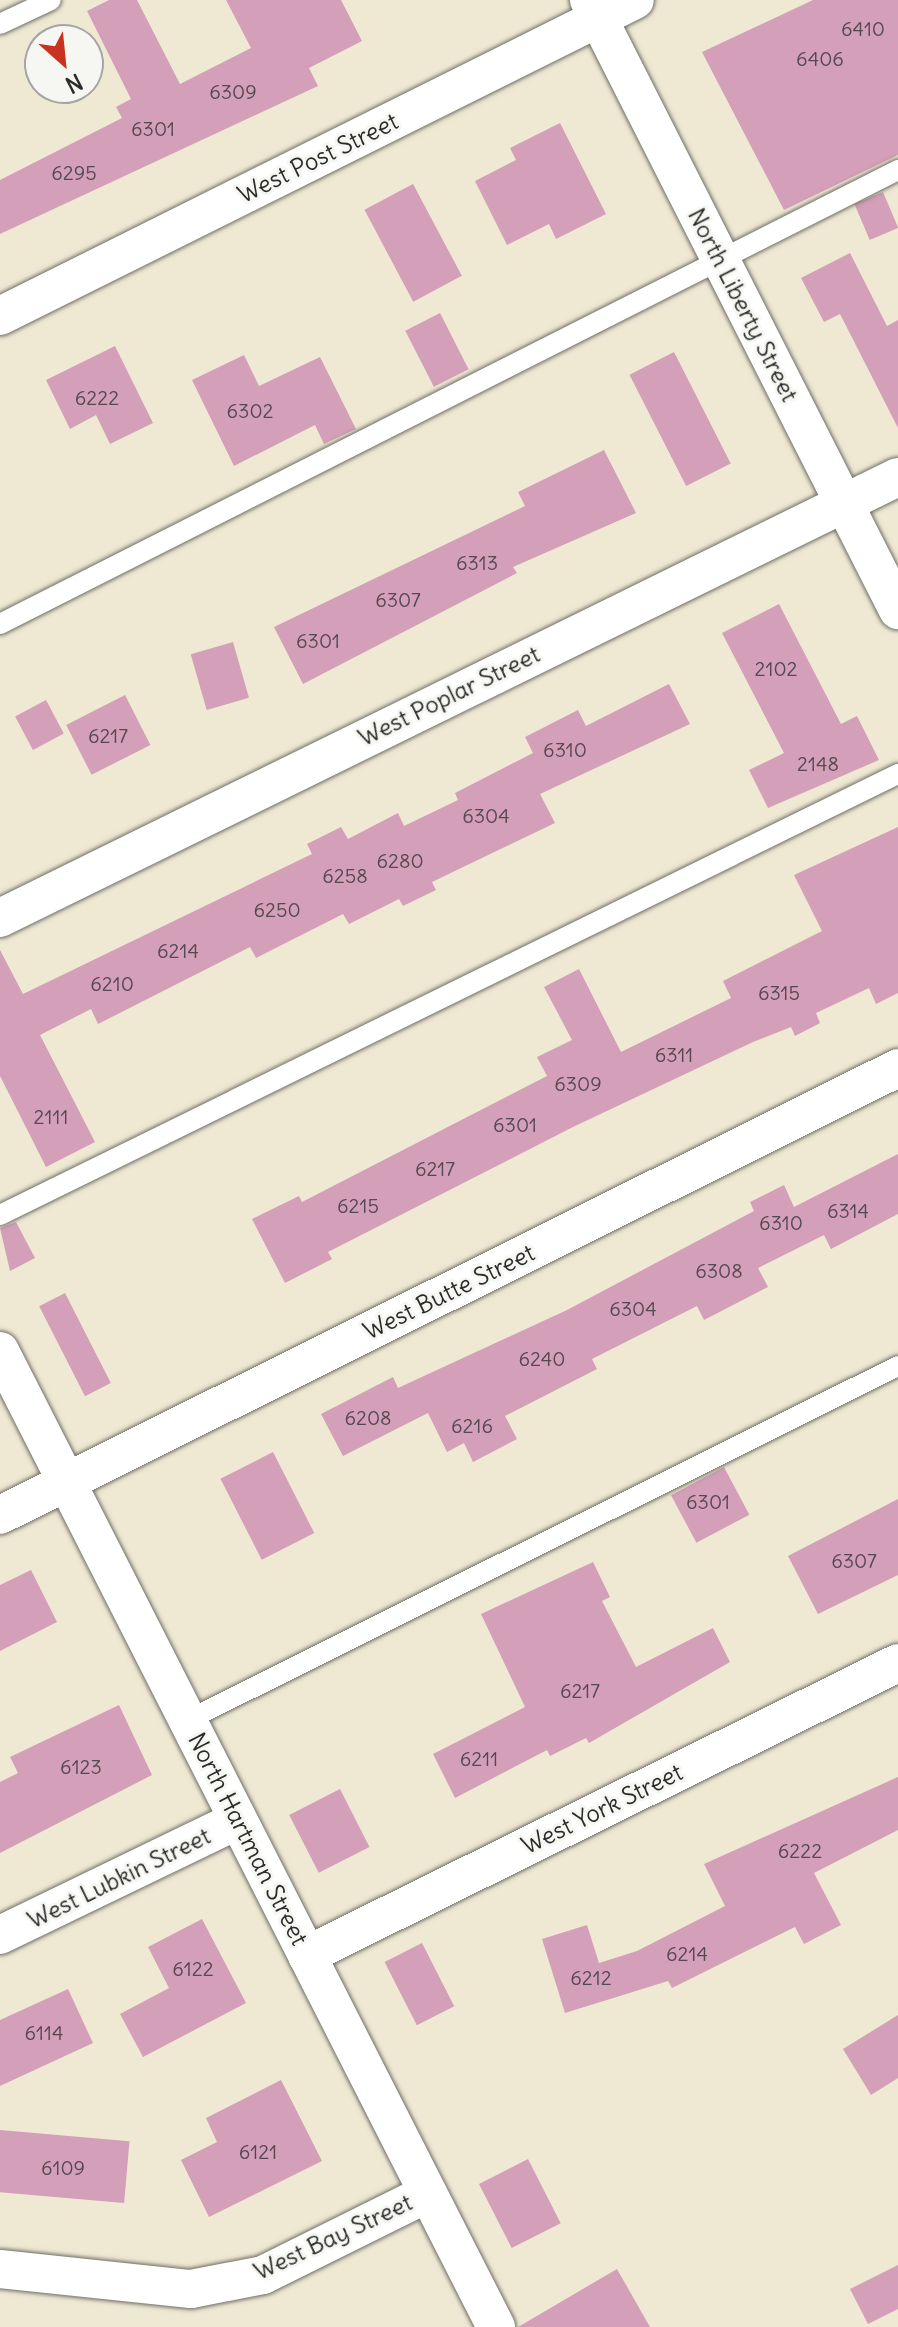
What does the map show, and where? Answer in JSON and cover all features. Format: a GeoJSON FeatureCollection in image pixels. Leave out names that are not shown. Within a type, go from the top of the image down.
{"type":"FeatureCollection","features":[{"type":"Feature","properties":{"kind":"street","name":"West Post Street"},"geometry":{"type":"LineString","coordinates":[[0,316],[594,9],[635,0]]}},
{"type":"Feature","properties":{"kind":"street","name":"North Liberty Street"},"geometry":{"type":"LineString","coordinates":[[594,9],[898,610]]}},
{"type":"Feature","properties":{"kind":"street","name":"West Poplar Street"},"geometry":{"type":"LineString","coordinates":[[0,918],[898,477]]}},
{"type":"Feature","properties":{"kind":"street","name":"West Butte Street"},"geometry":{"type":"LineString","coordinates":[[0,1515],[898,1068]]}},
{"type":"Feature","properties":{"kind":"street","name":"North Hartman Street"},"geometry":{"type":"LineString","coordinates":[[0,1351],[496,2327]]}},
{"type":"Feature","properties":{"kind":"street","name":"West York Street"},"geometry":{"type":"LineString","coordinates":[[307,1955],[898,1663]]}},
{"type":"Feature","properties":{"kind":"street","name":"West Lubkin Street"},"geometry":{"type":"LineString","coordinates":[[0,1935],[238,1820]]}},
{"type":"Feature","properties":{"kind":"street","name":"West Bay Street"},"geometry":{"type":"LineString","coordinates":[[0,2269],[191,2289],[263,2275],[428,2193]]}},
{"type":"Feature","properties":{"kind":"lane"},"geometry":{"type":"LineString","coordinates":[[0,24],[51,0]]}},
{"type":"Feature","properties":{"kind":"lane"},"geometry":{"type":"LineString","coordinates":[[0,624],[898,170]]}},
{"type":"Feature","properties":{"kind":"lane"},"geometry":{"type":"LineString","coordinates":[[0,1215],[898,774]]}},
{"type":"Feature","properties":{"kind":"lane"},"geometry":{"type":"LineString","coordinates":[[188,1720],[898,1366]]}},
{"type":"Feature","properties":{"kind":"building"},"geometry":{"type":"Polygon","coordinates":[[[109,0],[137,0],[180,84],[251,48],[226,0],[341,0],[362,41],[309,68],[318,86],[0,234],[0,180],[122,118],[116,107],[131,99],[104,45],[104,24],[94,24],[87,11],[109,0]]]}},
{"type":"Feature","properties":{"kind":"building"},"geometry":{"type":"Polygon","coordinates":[[[813,0],[898,0],[898,155],[784,210],[702,52],[813,0]]]}},
{"type":"Feature","properties":{"kind":"building"},"geometry":{"type":"Polygon","coordinates":[[[560,123],[606,214],[556,239],[549,224],[507,245],[475,181],[516,160],[510,148],[560,123]]]}},
{"type":"Feature","properties":{"kind":"building"},"geometry":{"type":"Polygon","coordinates":[[[413,184],[462,276],[413,302],[364,210],[413,184]]]}},
{"type":"Feature","properties":{"kind":"building"},"geometry":{"type":"Polygon","coordinates":[[[883,192],[898,228],[870,240],[854,204],[883,192]]]}},
{"type":"Feature","properties":{"kind":"building"},"geometry":{"type":"Polygon","coordinates":[[[850,253],[887,326],[898,320],[898,428],[840,314],[824,322],[801,278],[850,253]]]}},
{"type":"Feature","properties":{"kind":"building"},"geometry":{"type":"Polygon","coordinates":[[[440,313],[469,369],[434,387],[405,331],[440,313]]]}},
{"type":"Feature","properties":{"kind":"building"},"geometry":{"type":"Polygon","coordinates":[[[115,346],[153,423],[110,444],[96,415],[70,429],[46,380],[115,346]]]}},
{"type":"Feature","properties":{"kind":"building"},"geometry":{"type":"Polygon","coordinates":[[[674,352],[731,463],[686,486],[629,375],[674,352]]]}},
{"type":"Feature","properties":{"kind":"building"},"geometry":{"type":"Polygon","coordinates":[[[244,355],[259,386],[320,357],[356,429],[324,444],[315,425],[234,466],[192,380],[244,355]]]}},
{"type":"Feature","properties":{"kind":"building"},"geometry":{"type":"Polygon","coordinates":[[[604,450],[636,513],[513,567],[517,573],[303,684],[274,627],[525,506],[518,492],[604,450]]]}},
{"type":"Feature","properties":{"kind":"building"},"geometry":{"type":"Polygon","coordinates":[[[779,604],[841,724],[857,716],[879,760],[768,808],[749,770],[784,753],[722,633],[779,604]]]}},
{"type":"Feature","properties":{"kind":"building"},"geometry":{"type":"Polygon","coordinates":[[[233,642],[249,698],[207,710],[191,654],[233,642]]]}},
{"type":"Feature","properties":{"kind":"building"},"geometry":{"type":"Polygon","coordinates":[[[669,684],[690,724],[540,794],[555,823],[432,882],[436,890],[403,906],[399,899],[349,924],[343,914],[256,958],[250,947],[98,1024],[91,1009],[40,1035],[95,1142],[46,1167],[0,1076],[0,950],[23,994],[312,854],[307,844],[341,827],[348,839],[398,813],[404,826],[458,800],[455,793],[533,753],[525,737],[578,710],[586,726],[669,684]]]}},
{"type":"Feature","properties":{"kind":"building"},"geometry":{"type":"Polygon","coordinates":[[[125,695],[150,745],[92,775],[66,725],[125,695]]]}},
{"type":"Feature","properties":{"kind":"building"},"geometry":{"type":"Polygon","coordinates":[[[46,700],[64,734],[33,750],[15,716],[46,700]]]}},
{"type":"Feature","properties":{"kind":"building"},"geometry":{"type":"Polygon","coordinates":[[[898,827],[898,993],[876,1004],[869,988],[816,1013],[820,1023],[795,1036],[791,1027],[753,1042],[573,1127],[328,1252],[332,1259],[285,1283],[252,1219],[299,1196],[302,1202],[547,1076],[537,1057],[572,1040],[544,987],[579,969],[621,1052],[731,998],[723,981],[822,931],[794,875],[898,827]]]}},
{"type":"Feature","properties":{"kind":"building"},"geometry":{"type":"Polygon","coordinates":[[[898,1154],[898,1214],[831,1249],[824,1235],[758,1268],[768,1287],[704,1320],[697,1306],[592,1359],[597,1369],[505,1416],[517,1439],[473,1462],[464,1443],[447,1452],[428,1413],[343,1456],[321,1414],[393,1377],[398,1388],[567,1310],[754,1211],[750,1202],[784,1185],[794,1207],[898,1154]]]}},
{"type":"Feature","properties":{"kind":"building"},"geometry":{"type":"Polygon","coordinates":[[[16,1222],[35,1258],[10,1271],[0,1228],[16,1222]]]}},
{"type":"Feature","properties":{"kind":"building"},"geometry":{"type":"Polygon","coordinates":[[[65,1293],[111,1383],[85,1396],[39,1306],[65,1293]]]}},
{"type":"Feature","properties":{"kind":"building"},"geometry":{"type":"Polygon","coordinates":[[[273,1452],[314,1533],[262,1560],[220,1479],[273,1452]]]}},
{"type":"Feature","properties":{"kind":"building"},"geometry":{"type":"Polygon","coordinates":[[[724,1467],[749,1515],[696,1543],[671,1495],[724,1467]]]}},
{"type":"Feature","properties":{"kind":"building"},"geometry":{"type":"Polygon","coordinates":[[[898,1499],[898,1575],[818,1614],[788,1556],[898,1499]]]}},
{"type":"Feature","properties":{"kind":"building"},"geometry":{"type":"Polygon","coordinates":[[[593,1562],[610,1597],[602,1601],[636,1667],[713,1628],[730,1662],[589,1743],[586,1738],[550,1756],[547,1750],[455,1798],[433,1754],[525,1707],[481,1614],[593,1562]]]}},
{"type":"Feature","properties":{"kind":"building"},"geometry":{"type":"Polygon","coordinates":[[[31,1570],[57,1622],[0,1651],[0,1585],[31,1570]]]}},
{"type":"Feature","properties":{"kind":"building"},"geometry":{"type":"Polygon","coordinates":[[[119,1705],[152,1775],[0,1853],[0,1782],[18,1773],[10,1757],[119,1705]]]}},
{"type":"Feature","properties":{"kind":"building"},"geometry":{"type":"Polygon","coordinates":[[[898,1777],[898,1830],[814,1873],[841,1925],[804,1944],[795,1927],[672,1988],[668,1981],[565,2013],[542,1939],[587,1925],[599,1963],[637,1951],[725,1906],[704,1864],[898,1777]]]}},
{"type":"Feature","properties":{"kind":"building"},"geometry":{"type":"Polygon","coordinates":[[[340,1789],[370,1847],[319,1873],[289,1815],[340,1789]]]}},
{"type":"Feature","properties":{"kind":"building"},"geometry":{"type":"Polygon","coordinates":[[[202,1919],[246,2003],[143,2057],[120,2014],[169,1988],[148,1947],[202,1919]]]}},
{"type":"Feature","properties":{"kind":"building"},"geometry":{"type":"Polygon","coordinates":[[[422,1943],[454,2006],[417,2025],[385,1962],[422,1943]]]}},
{"type":"Feature","properties":{"kind":"building"},"geometry":{"type":"Polygon","coordinates":[[[68,1989],[93,2043],[0,2086],[0,2020],[68,1989]]]}},
{"type":"Feature","properties":{"kind":"building"},"geometry":{"type":"Polygon","coordinates":[[[898,2015],[898,2078],[871,2095],[843,2049],[898,2015]]]}},
{"type":"Feature","properties":{"kind":"building"},"geometry":{"type":"Polygon","coordinates":[[[281,2080],[322,2161],[209,2217],[181,2160],[217,2142],[206,2118],[281,2080]]]}},
{"type":"Feature","properties":{"kind":"building"},"geometry":{"type":"Polygon","coordinates":[[[0,2130],[130,2141],[124,2203],[0,2192],[0,2130]]]}},
{"type":"Feature","properties":{"kind":"building"},"geometry":{"type":"Polygon","coordinates":[[[528,2159],[561,2223],[512,2248],[479,2184],[528,2159]]]}},
{"type":"Feature","properties":{"kind":"building"},"geometry":{"type":"Polygon","coordinates":[[[898,2265],[898,2309],[868,2324],[850,2289],[898,2265]]]}},
{"type":"Feature","properties":{"kind":"building"},"geometry":{"type":"Polygon","coordinates":[[[617,2269],[650,2327],[518,2327],[617,2269]]]}}]}
